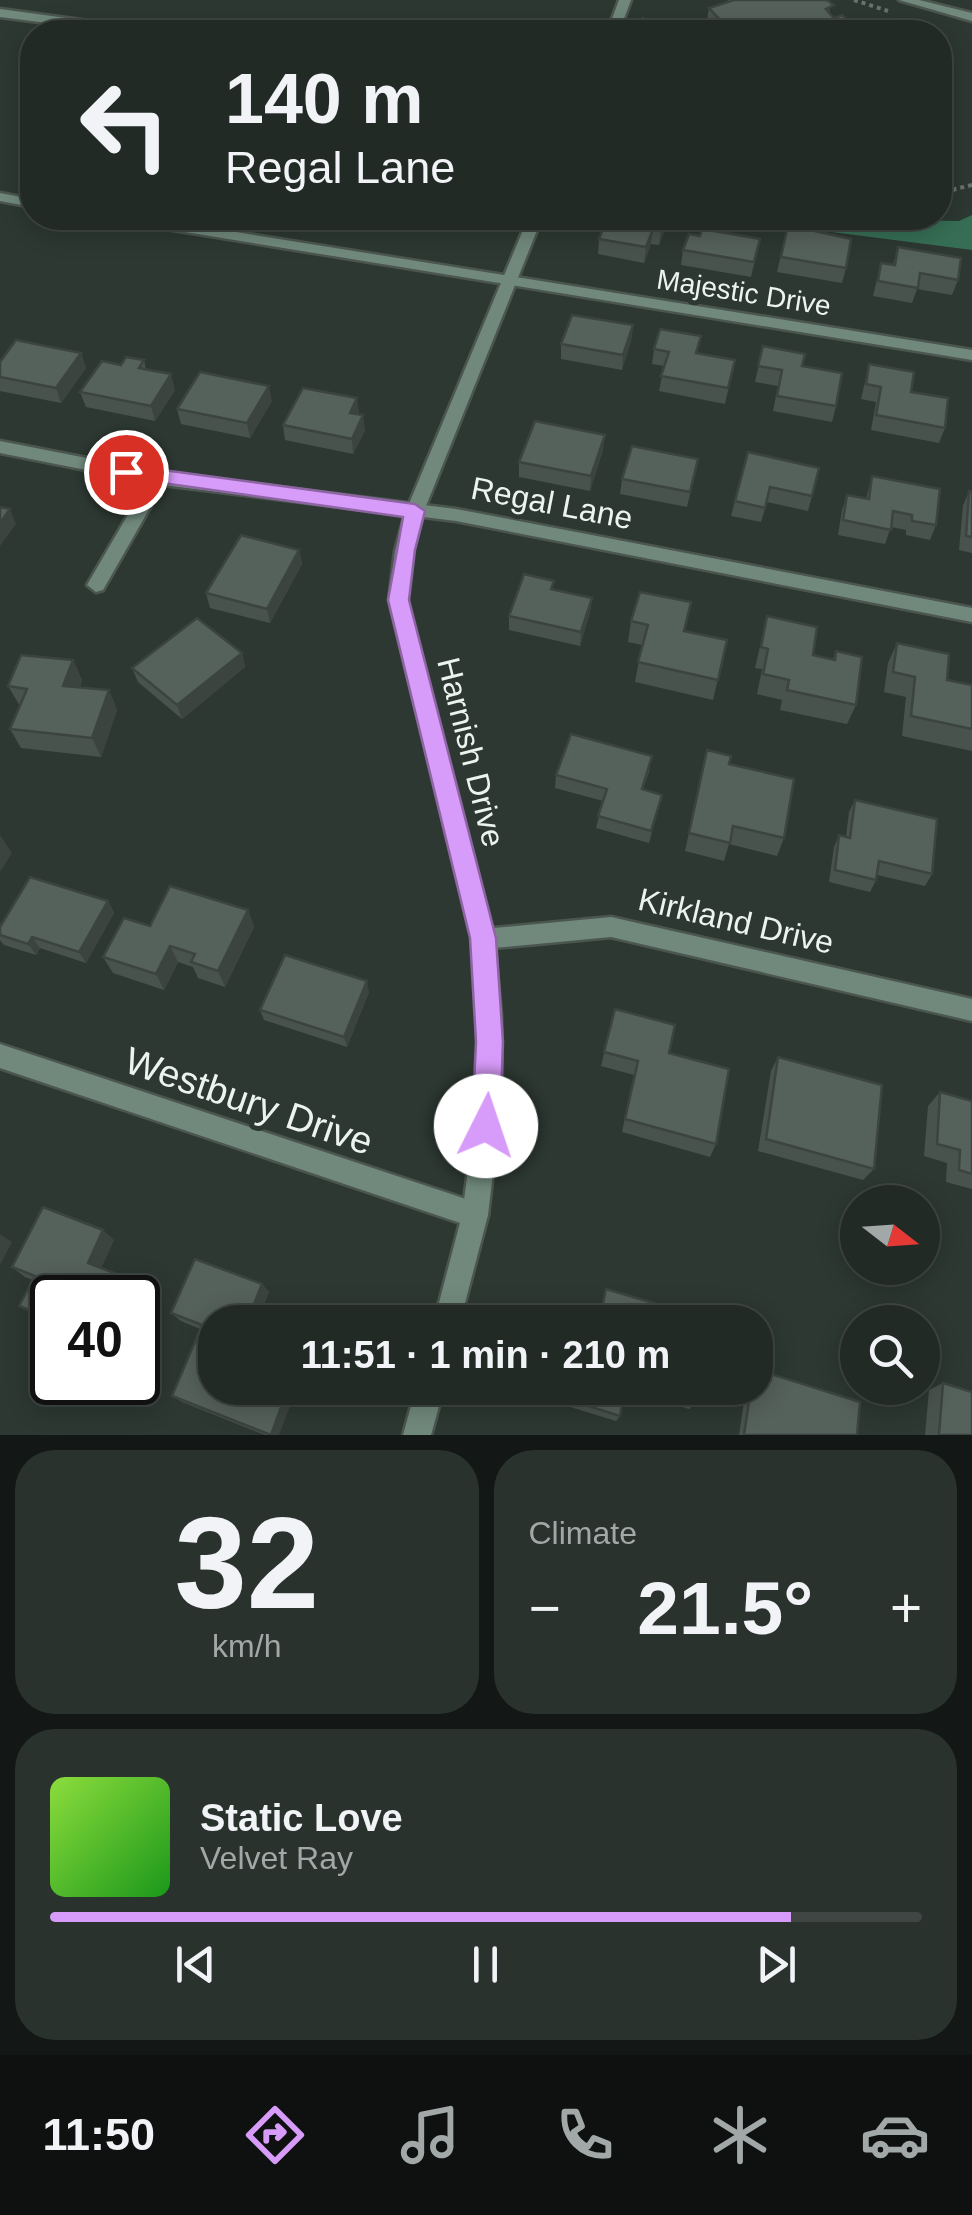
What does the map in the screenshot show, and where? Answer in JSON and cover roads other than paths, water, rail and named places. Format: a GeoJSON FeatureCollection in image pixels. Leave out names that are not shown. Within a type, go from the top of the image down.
{"type":"FeatureCollection","features":[{"type":"Feature","properties":{"kind":"street"},"geometry":{"type":"LineString","coordinates":[[905,0],[972,17]]}},
{"type":"Feature","properties":{"kind":"street"},"geometry":{"type":"LineString","coordinates":[[0,13],[52,20]]}},
{"type":"Feature","properties":{"kind":"street","name":"Majestic Drive"},"geometry":{"type":"LineString","coordinates":[[199,230],[972,355]]}},
{"type":"Feature","properties":{"kind":"street","name":"Harnish Drive"},"geometry":{"type":"LineString","coordinates":[[452,1305],[475,1216],[490,1096],[483,938],[398,600],[404,550],[415,511],[530,230]]}},
{"type":"Feature","properties":{"kind":"street","name":"Regal Lane"},"geometry":{"type":"LineString","coordinates":[[0,447],[158,478],[456,514],[972,616]]}},
{"type":"Feature","properties":{"kind":"street"},"geometry":{"type":"LineString","coordinates":[[96,584],[158,478]]}},
{"type":"Feature","properties":{"kind":"street","name":"Kirkland Drive"},"geometry":{"type":"LineString","coordinates":[[483,938],[611,926],[972,1010]]}},
{"type":"Feature","properties":{"kind":"street","name":"Westbury Drive"},"geometry":{"type":"LineString","coordinates":[[0,1056],[475,1216]]}},
{"type":"Feature","properties":{"kind":"street"},"geometry":{"type":"LineString","coordinates":[[416,1435],[425,1405]]}}]}
